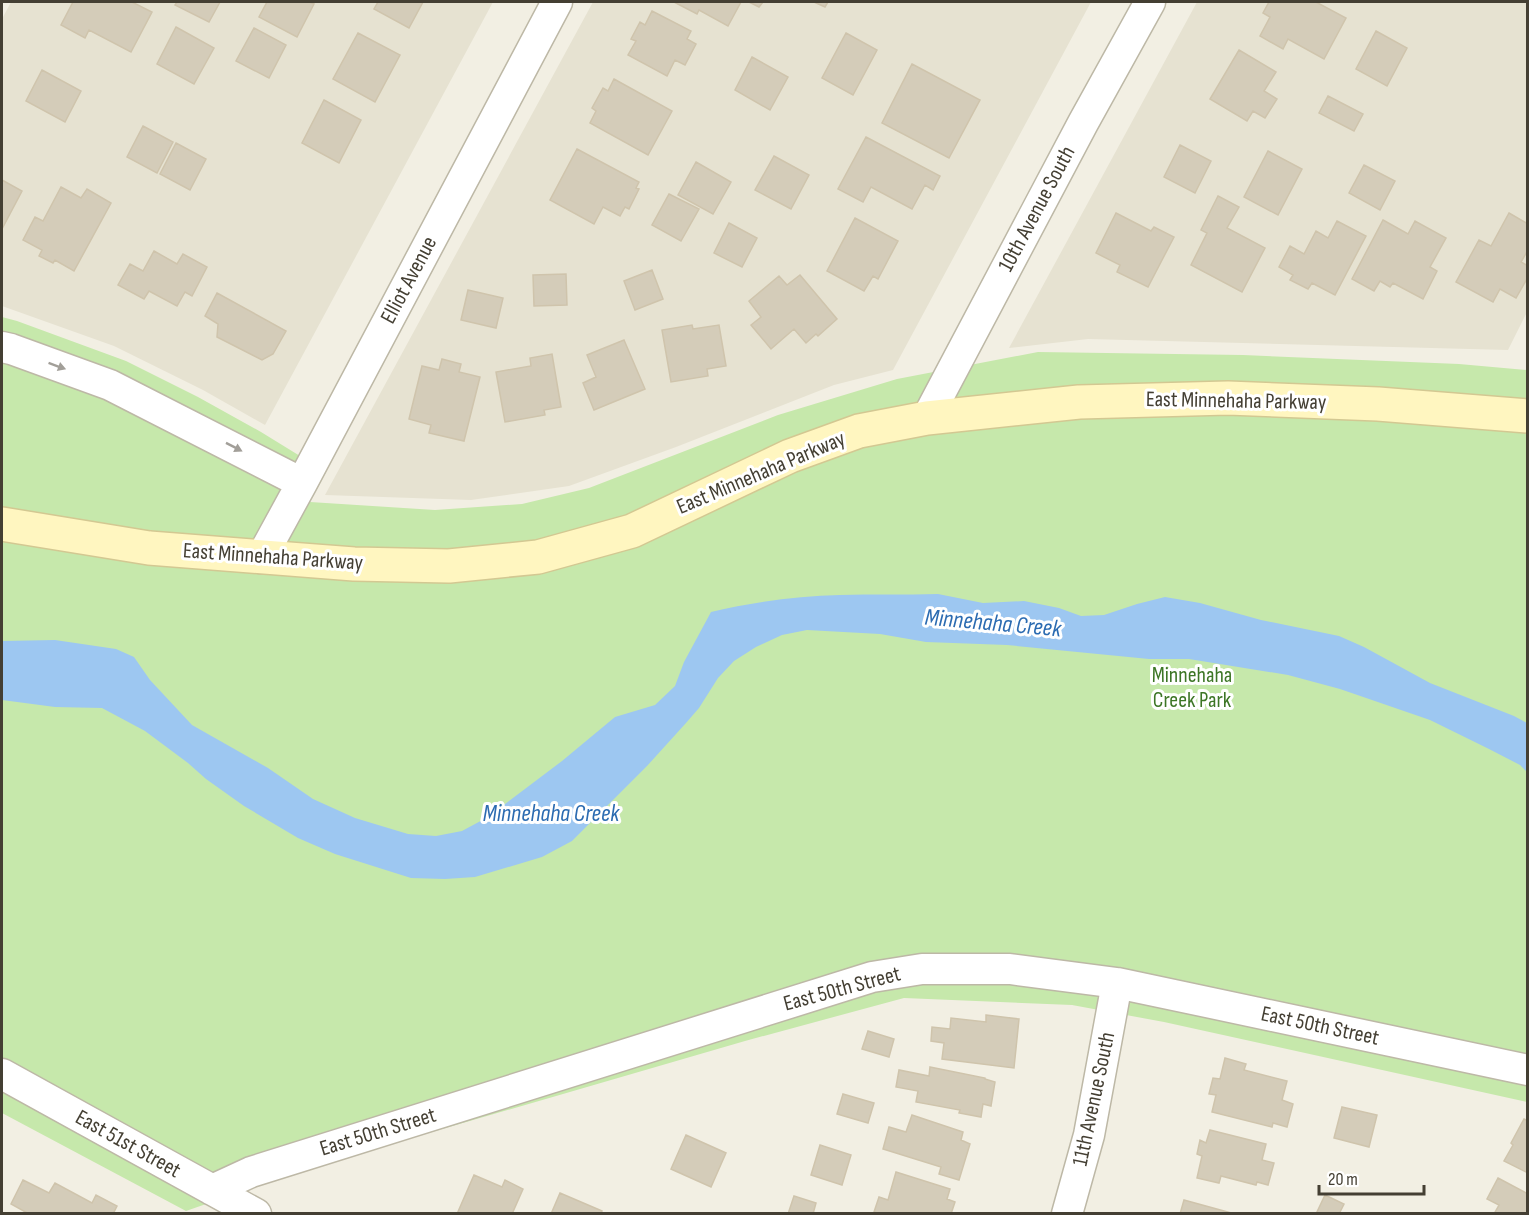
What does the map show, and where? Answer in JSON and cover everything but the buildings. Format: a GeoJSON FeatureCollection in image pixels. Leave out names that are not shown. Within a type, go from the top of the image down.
{"type":"FeatureCollection","features":[{"type":"Feature","properties":{"kind":"street","name":"Elliot Avenue"},"geometry":{"type":"LineString","coordinates":[[261,558],[557,2]]}},
{"type":"Feature","properties":{"kind":"street","name":"10th Avenue South"},"geometry":{"type":"LineString","coordinates":[[927,418],[1083,123],[1150,2]]}},
{"type":"Feature","properties":{"kind":"street"},"geometry":{"type":"LineString","coordinates":[[2,347],[110,385],[302,483]]}},
{"type":"Feature","properties":{"kind":"street","name":"East Minnehaha Parkway"},"geometry":{"type":"LineString","coordinates":[[2,524],[149,548],[354,564],[449,566],[538,557],[632,531],[790,456],[859,431],[927,418],[1079,402],[1228,398],[1378,404],[1527,416]]}},
{"type":"Feature","properties":{"kind":"street","name":"East 50th Street"},"geometry":{"type":"LineString","coordinates":[[212,1190],[251,1172],[872,977],[922,969],[1010,969],[1117,983],[1527,1070]]}},
{"type":"Feature","properties":{"kind":"street","name":"11th Avenue South"},"geometry":{"type":"LineString","coordinates":[[1067,1214],[1089,1135],[1117,983]]}},
{"type":"Feature","properties":{"kind":"street","name":"East 51st Street"},"geometry":{"type":"LineString","coordinates":[[2,1074],[256,1214]]}},
{"type":"Feature","properties":{"kind":"shaded area"},"geometry":{"type":"Polygon","coordinates":[[[11,2],[493,2],[265,425],[203,390],[114,346],[2,306],[2,19],[11,2]]]}},
{"type":"Feature","properties":{"kind":"shaded area"},"geometry":{"type":"Polygon","coordinates":[[[593,2],[1091,2],[893,370],[834,385],[569,486],[471,500],[325,495],[593,2]]]}},
{"type":"Feature","properties":{"kind":"shaded area"},"geometry":{"type":"Polygon","coordinates":[[[1197,2],[1527,2],[1527,312],[1508,350],[1088,339],[1009,348],[1197,2]]]}},
{"type":"Feature","properties":{"kind":"green space","name":"Minnehaha Creek Park"},"geometry":{"type":"Polygon","coordinates":[[[2,317],[126,361],[261,432],[326,472],[310,502],[435,510],[522,504],[589,488],[778,415],[897,379],[1038,352],[1243,355],[1459,364],[1527,370],[1527,1102],[1164,1022],[1072,1005],[904,998],[745,1041],[315,1166],[186,1211],[2,1113],[2,317]]]}},
{"type":"Feature","properties":{"kind":"water","name":"Minnehaha Creek"},"geometry":{"type":"Polygon","coordinates":[[[938,594],[983,603],[1024,601],[1059,608],[1081,616],[1104,615],[1165,597],[1200,603],[1261,620],[1339,636],[1430,683],[1527,723],[1527,772],[1520,765],[1430,720],[1340,689],[1288,675],[1189,659],[1149,659],[1007,645],[926,642],[880,634],[807,630],[782,635],[756,647],[734,661],[718,678],[699,708],[686,723],[647,766],[572,841],[542,857],[475,877],[411,878],[335,854],[298,838],[244,806],[145,731],[102,708],[55,707],[2,700],[2,641],[55,640],[116,649],[134,657],[150,680],[192,725],[268,768],[313,799],[355,818],[408,834],[436,836],[462,831],[488,817],[615,717],[655,705],[675,686],[684,662],[711,612],[759,602],[808,597],[938,594]]]}}]}
